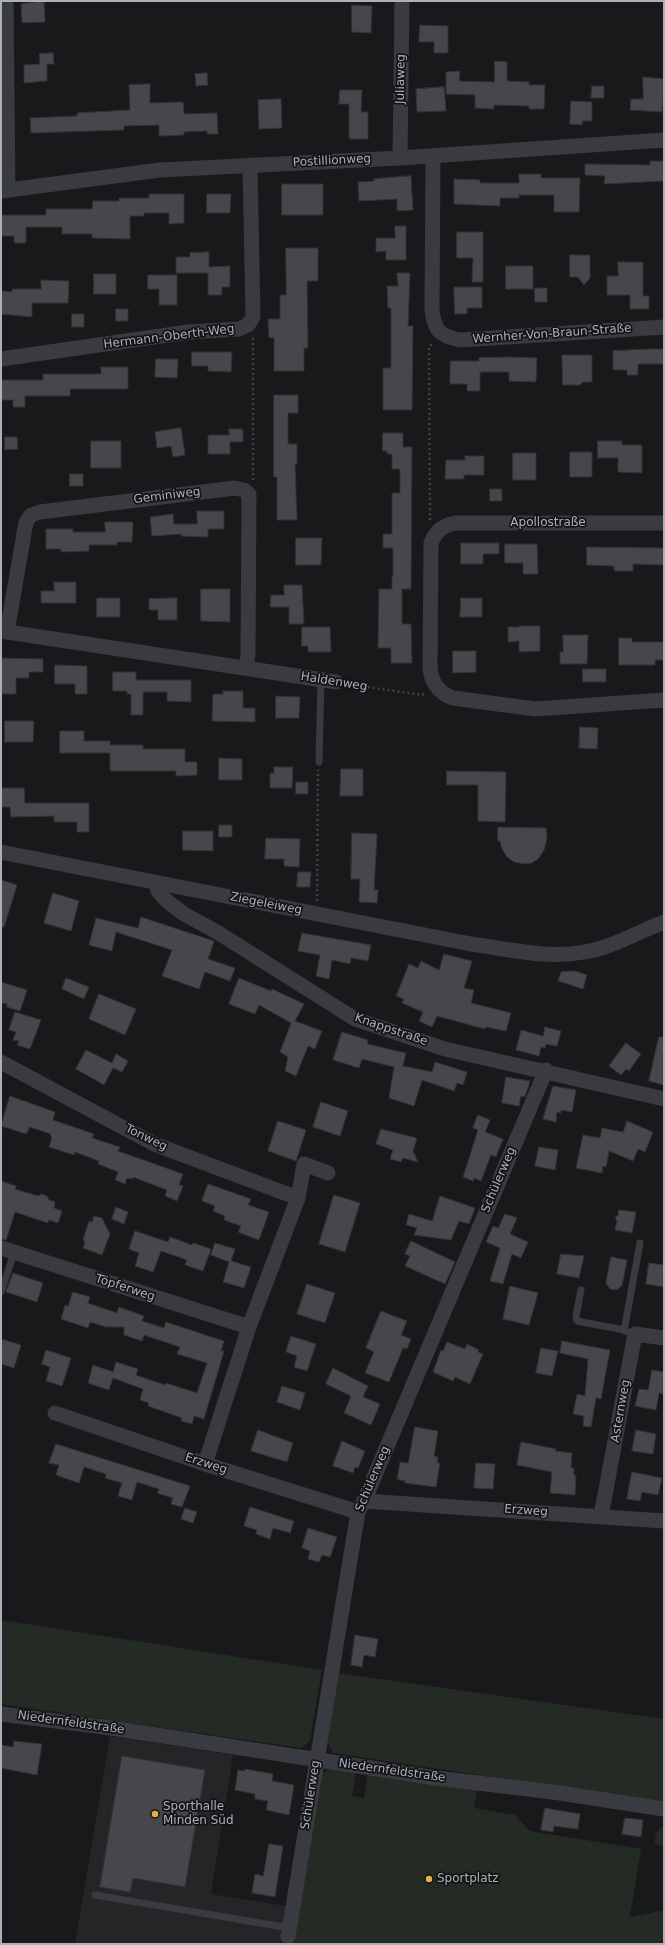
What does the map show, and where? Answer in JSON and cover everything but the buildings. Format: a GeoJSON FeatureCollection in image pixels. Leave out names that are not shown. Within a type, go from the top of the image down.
{"type":"FeatureCollection","features":[{"type":"Feature","properties":{"kind":"street"},"geometry":{"type":"LineString","coordinates":[[5,190],[6,1]]}},
{"type":"Feature","properties":{"kind":"street","name":"Juliaweg"},"geometry":{"type":"LineString","coordinates":[[400,158],[402,1]]}},
{"type":"Feature","properties":{"kind":"street","name":"Postillionweg"},"geometry":{"type":"LineString","coordinates":[[5,190],[160,170],[400,158],[664,140]]}},
{"type":"Feature","properties":{"kind":"street"},"geometry":{"type":"LineString","coordinates":[[433,156],[432,309],[436,328],[442,335]]}},
{"type":"Feature","properties":{"kind":"street"},"geometry":{"type":"LineString","coordinates":[[250,165],[253,317]]}},
{"type":"Feature","properties":{"kind":"street","name":"Hermann-Oberth-Weg"},"geometry":{"type":"LineString","coordinates":[[1,359],[189,332],[232,330],[248,324],[253,317]]}},
{"type":"Feature","properties":{"kind":"street","name":"Wernher-Von-Braun-Straße"},"geometry":{"type":"LineString","coordinates":[[442,335],[460,340],[664,327]]}},
{"type":"Feature","properties":{"kind":"street","name":"Geminiweg"},"geometry":{"type":"LineString","coordinates":[[4,631],[26,522],[31,515],[40,512],[235,488],[244,490],[249,494]]}},
{"type":"Feature","properties":{"kind":"street"},"geometry":{"type":"LineString","coordinates":[[246,668],[248,656],[249,494]]}},
{"type":"Feature","properties":{"kind":"street","name":"Apollostraße"},"geometry":{"type":"LineString","coordinates":[[435,534],[443,526],[455,523],[664,523]]}},
{"type":"Feature","properties":{"kind":"street"},"geometry":{"type":"LineString","coordinates":[[435,534],[431,544],[430,670],[431,678],[437,689],[445,695],[453,698],[535,709],[664,700]]}},
{"type":"Feature","properties":{"kind":"street","name":"Haldenweg"},"geometry":{"type":"LineString","coordinates":[[4,631],[328,681]]}},
{"type":"Feature","properties":{"kind":"street","name":"Ziegeleiweg"},"geometry":{"type":"LineString","coordinates":[[1,852],[471,944],[533,953],[565,955],[602,948],[664,922]]}},
{"type":"Feature","properties":{"kind":"street","name":"Knappstraße"},"geometry":{"type":"LineString","coordinates":[[156,883],[158,891],[167,902],[184,914],[217,932],[355,1019],[445,1048],[546,1070],[664,1099]]}},
{"type":"Feature","properties":{"kind":"street","name":"Tonweg"},"geometry":{"type":"LineString","coordinates":[[1,1062],[154,1144],[298,1198]]}},
{"type":"Feature","properties":{"kind":"street","name":"Schülerweg"},"geometry":{"type":"LineString","coordinates":[[289,1932],[361,1507],[546,1070]]}},
{"type":"Feature","properties":{"kind":"street"},"geometry":{"type":"LineString","coordinates":[[205,1464],[249,1327],[298,1198],[304,1164],[328,1173]]}},
{"type":"Feature","properties":{"kind":"street","name":"Töpferweg"},"geometry":{"type":"LineString","coordinates":[[7,1250],[249,1327]]}},
{"type":"Feature","properties":{"kind":"street"},"geometry":{"type":"LineString","coordinates":[[629,1333],[664,1338]]}},
{"type":"Feature","properties":{"kind":"street","name":"Asternweg"},"geometry":{"type":"LineString","coordinates":[[602,1516],[629,1333]]}},
{"type":"Feature","properties":{"kind":"street","name":"Erzweg"},"geometry":{"type":"LineString","coordinates":[[55,1413],[205,1464],[361,1507],[602,1516],[664,1521]]}},
{"type":"Feature","properties":{"kind":"street","name":"Niedernfeldstraße"},"geometry":{"type":"LineString","coordinates":[[1,1714],[664,1809]]}},
{"type":"Feature","properties":{"kind":"lane"},"geometry":{"type":"LineString","coordinates":[[319,762],[328,681]]}},
{"type":"Feature","properties":{"kind":"lane"},"geometry":{"type":"LineString","coordinates":[[581,1290],[576,1316],[577,1321],[629,1333],[640,1243]]}},
{"type":"Feature","properties":{"kind":"lane"},"geometry":{"type":"LineString","coordinates":[[1,1292],[7,1250]]}},
{"type":"Feature","properties":{"kind":"lane"},"geometry":{"type":"LineString","coordinates":[[95,1895],[289,1932]]}},
{"type":"Feature","properties":{"kind":"path"},"geometry":{"type":"LineString","coordinates":[[249,494],[253,486],[253,317]]}},
{"type":"Feature","properties":{"kind":"path"},"geometry":{"type":"LineString","coordinates":[[435,534],[429,518],[429,347],[442,335]]}},
{"type":"Feature","properties":{"kind":"path","name":"Haldenweg"},"geometry":{"type":"LineString","coordinates":[[328,681],[422,695],[437,689]]}},
{"type":"Feature","properties":{"kind":"path"},"geometry":{"type":"LineString","coordinates":[[315,914],[317,901],[319,762]]}},
{"type":"Feature","properties":{"kind":"shaded area"},"geometry":{"type":"Polygon","coordinates":[[[1,1620],[322,1670],[310,1741],[301,1748],[1,1704],[1,1620]]]}},
{"type":"Feature","properties":{"kind":"shaded area"},"geometry":{"type":"Polygon","coordinates":[[[338,1673],[664,1719],[664,1803],[333,1753],[328,1742],[338,1673]]]}},
{"type":"Feature","properties":{"kind":"shaded area"},"geometry":{"type":"Polygon","coordinates":[[[110,1736],[233,1755],[211,1894],[286,1906],[280,1944],[75,1944],[110,1736]]]}},
{"type":"Feature","properties":{"kind":"shaded area"},"geometry":{"type":"Polygon","coordinates":[[[329,1769],[356,1772],[352,1796],[364,1798],[368,1773],[477,1789],[474,1808],[515,1815],[530,1831],[641,1849],[630,1917],[664,1910],[664,1937],[659,1944],[294,1944],[322,1774],[329,1769]]]}},
{"type":"Feature","properties":{"kind":"shaded area"},"geometry":{"type":"Polygon","coordinates":[[[664,1826],[664,1846],[655,1844],[656,1833],[664,1826]]]}},
{"type":"Feature","properties":{"kind":"place","name":"Sporthalle Minden Süd"},"geometry":{"type":"Point","coordinates":[155,1814]}},
{"type":"Feature","properties":{"kind":"place","name":"Sportplatz"},"geometry":{"type":"Point","coordinates":[429,1879]}}]}
